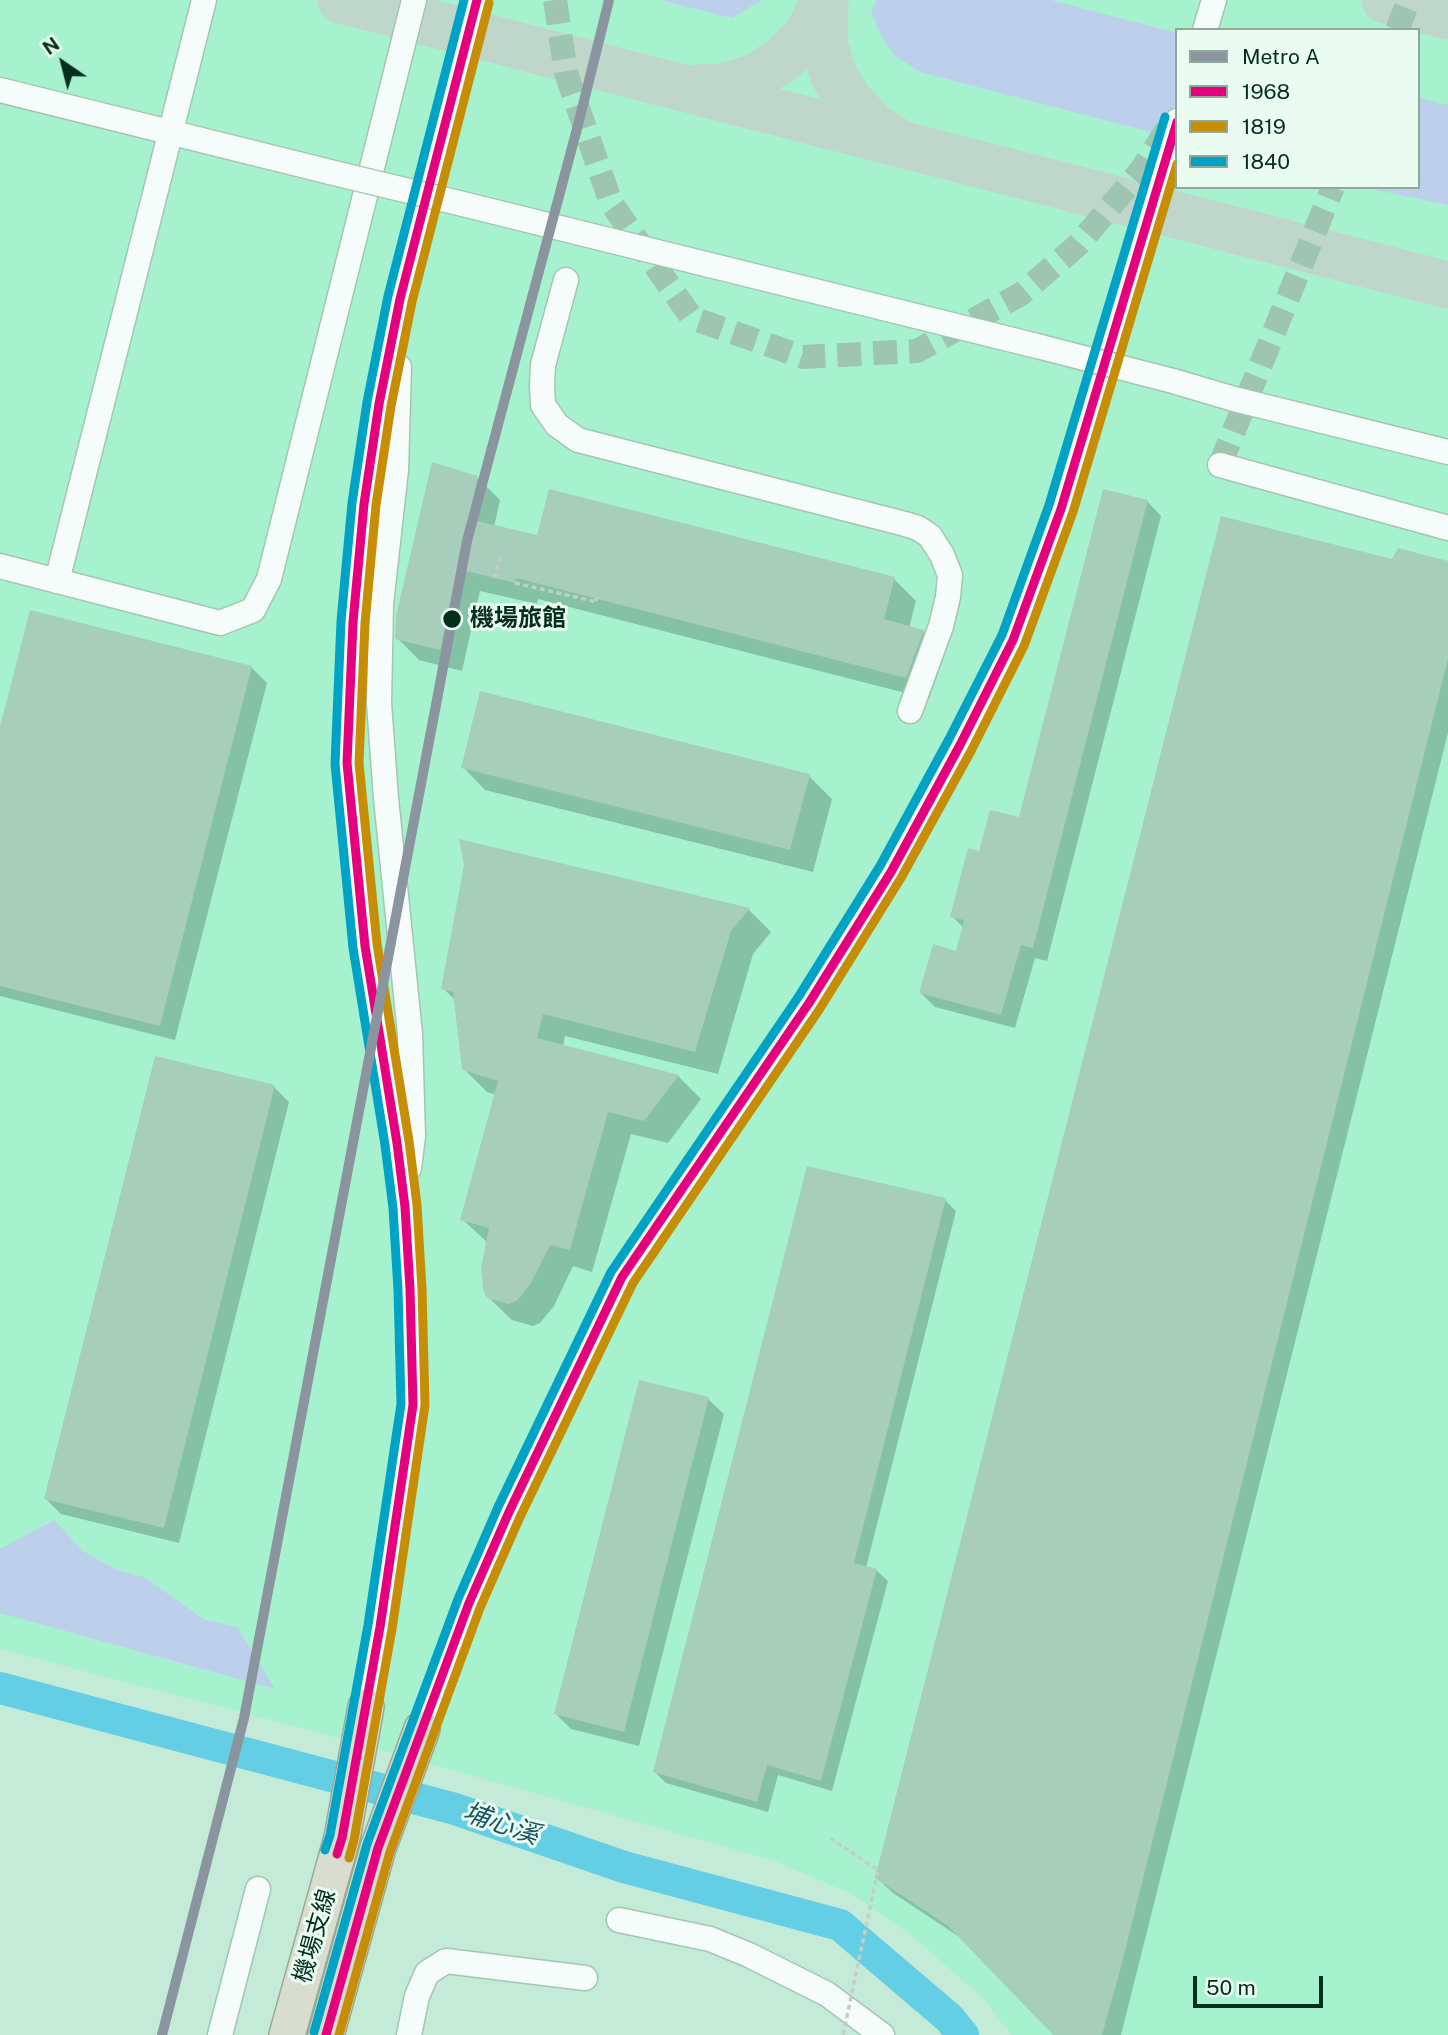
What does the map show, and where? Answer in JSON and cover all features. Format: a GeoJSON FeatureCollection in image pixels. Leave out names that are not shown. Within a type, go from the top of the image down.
{"type":"FeatureCollection","features":[{"type":"Feature","properties":{"kind":"highway","name":"機場支線"},"geometry":{"type":"LineString","coordinates":[[287,2035],[342,1838],[366,1707]]}},
{"type":"Feature","properties":{"kind":"highway","name":"機場支線"},"geometry":{"type":"LineString","coordinates":[[326,2035],[378,1848],[422,1730]]}},
{"type":"Feature","properties":{"kind":"highway"},"geometry":{"type":"LineString","coordinates":[[341,2035],[349,1951]]}},
{"type":"Feature","properties":{"kind":"street"},"geometry":{"type":"LineString","coordinates":[[57,581],[204,0]]}},
{"type":"Feature","properties":{"kind":"street"},"geometry":{"type":"LineString","coordinates":[[0,566],[220,623],[253,610],[269,579],[414,0]]}},
{"type":"Feature","properties":{"kind":"street"},"geometry":{"type":"LineString","coordinates":[[366,1707],[396,1529],[413,1405],[405,1207],[365,946],[347,763],[353,622],[364,504],[379,404],[400,299],[477,0]]}},
{"type":"Feature","properties":{"kind":"street"},"geometry":{"type":"LineString","coordinates":[[1206,28],[1214,0]]}},
{"type":"Feature","properties":{"kind":"street"},"geometry":{"type":"LineString","coordinates":[[0,90],[1041,347],[1234,399],[1448,452]]}},
{"type":"Feature","properties":{"kind":"street"},"geometry":{"type":"LineString","coordinates":[[422,1730],[469,1603],[509,1512],[622,1277],[809,1003],[891,872],[1013,640],[1061,509],[1175,128]]}},
{"type":"Feature","properties":{"kind":"street"},"geometry":{"type":"LineString","coordinates":[[566,280],[543,365],[542,385],[544,405],[558,425],[578,440],[905,524],[930,536],[950,575],[948,597],[941,626],[909,711]]}},
{"type":"Feature","properties":{"kind":"street"},"geometry":{"type":"LineString","coordinates":[[400,299],[396,470],[381,604],[379,703],[410,1034],[412,1136],[405,1207]]}},
{"type":"Feature","properties":{"kind":"street"},"geometry":{"type":"LineString","coordinates":[[1220,465],[1448,528]]}},
{"type":"Feature","properties":{"kind":"street"},"geometry":{"type":"LineString","coordinates":[[220,2035],[258,1889]]}},
{"type":"Feature","properties":{"kind":"street"},"geometry":{"type":"LineString","coordinates":[[619,1920],[710,1938],[749,1955],[827,1994],[882,2035]]}},
{"type":"Feature","properties":{"kind":"street"},"geometry":{"type":"LineString","coordinates":[[409,2035],[417,1996],[427,1973],[446,1961],[585,1978]]}},
{"type":"Feature","properties":{"kind":"path"},"geometry":{"type":"LineString","coordinates":[[494,578],[500,557]]}},
{"type":"Feature","properties":{"kind":"path"},"geometry":{"type":"LineString","coordinates":[[515,583],[597,603],[596,598]]}},
{"type":"Feature","properties":{"kind":"path"},"geometry":{"type":"LineString","coordinates":[[830,1838],[877,1870],[843,2035]]}},
{"type":"Feature","properties":{"kind":"shaded area"},"geometry":{"type":"Polygon","coordinates":[[[0,0],[1448,0],[1448,2035],[1011,2035],[983,1998],[912,1936],[852,1894],[772,1860],[320,1733],[0,1649],[0,0]]]}},
{"type":"Feature","properties":{"kind":"shaded area"},"geometry":{"type":"Polygon","coordinates":[[[660,0],[762,0],[732,18],[660,0]]]}},
{"type":"Feature","properties":{"kind":"shaded area"},"geometry":{"type":"Polygon","coordinates":[[[876,0],[1051,0],[1175,32],[1175,138],[920,72],[894,55],[880,34],[871,12],[876,0]]]}},
{"type":"Feature","properties":{"kind":"shaded area"},"geometry":{"type":"Polygon","coordinates":[[[1420,98],[1448,105],[1448,205],[1372,189],[1420,189],[1420,98]]]}},
{"type":"Feature","properties":{"kind":"shaded area"},"geometry":{"type":"Polygon","coordinates":[[[54,1520],[83,1551],[117,1570],[144,1577],[205,1620],[237,1627],[275,1689],[0,1613],[0,1549],[54,1520]]]}},
{"type":"Feature","properties":{"kind":"building"},"geometry":{"type":"Polygon","coordinates":[[[432,462],[478,476],[469,519],[537,535],[549,489],[895,577],[884,619],[924,630],[906,678],[516,578],[515,583],[458,569],[440,650],[395,639],[396,616],[432,462]]]}},
{"type":"Feature","properties":{"kind":"building"},"geometry":{"type":"Polygon","coordinates":[[[1103,489],[1148,500],[1033,948],[1021,945],[1001,1015],[919,993],[933,944],[956,951],[964,920],[950,917],[968,848],[979,851],[990,810],[1019,817],[1103,489]]]}},
{"type":"Feature","properties":{"kind":"building"},"geometry":{"type":"Polygon","coordinates":[[[1221,516],[1392,559],[1398,548],[1448,561],[1448,659],[1102,2035],[1053,2035],[948,1926],[875,1878],[1221,516]]]}},
{"type":"Feature","properties":{"kind":"building"},"geometry":{"type":"Polygon","coordinates":[[[30,610],[252,666],[160,1026],[0,986],[0,727],[30,610]]]}},
{"type":"Feature","properties":{"kind":"building"},"geometry":{"type":"Polygon","coordinates":[[[480,691],[810,774],[790,850],[461,768],[480,691]]]}},
{"type":"Feature","properties":{"kind":"building"},"geometry":{"type":"Polygon","coordinates":[[[459,839],[750,908],[731,931],[695,1052],[543,1014],[537,1038],[679,1075],[644,1121],[608,1112],[570,1250],[550,1245],[531,1283],[518,1300],[509,1304],[487,1298],[483,1289],[481,1268],[489,1228],[460,1220],[498,1081],[462,1070],[453,992],[441,989],[464,865],[459,839]]]}},
{"type":"Feature","properties":{"kind":"building"},"geometry":{"type":"Polygon","coordinates":[[[155,1056],[275,1085],[164,1528],[44,1499],[155,1056]]]}},
{"type":"Feature","properties":{"kind":"building"},"geometry":{"type":"Polygon","coordinates":[[[807,1166],[946,1198],[854,1563],[877,1569],[821,1781],[767,1765],[757,1802],[653,1772],[807,1166]]]}},
{"type":"Feature","properties":{"kind":"building"},"geometry":{"type":"Polygon","coordinates":[[[639,1380],[709,1397],[624,1732],[554,1714],[639,1380]]]}},
{"type":"Feature","properties":{"kind":"waterway","name":"埔心溪"},"geometry":{"type":"LineString","coordinates":[[0,1688],[455,1809],[624,1867],[840,1925],[949,2018],[963,2035]]}},
{"type":"Feature","properties":{"kind":"taxiway"},"geometry":{"type":"LineString","coordinates":[[341,0],[1448,285]]}},
{"type":"Feature","properties":{"kind":"taxiway"},"geometry":{"type":"LineString","coordinates":[[825,0],[824,43],[834,76],[850,101],[874,127],[892,138]]}},
{"type":"Feature","properties":{"kind":"taxiway"},"geometry":{"type":"LineString","coordinates":[[1385,0],[1448,16]]}},
{"type":"Feature","properties":{"kind":"taxiway"},"geometry":{"type":"LineString","coordinates":[[697,88],[721,87],[753,78],[783,59],[807,35],[824,2]]}},
{"type":"Feature","properties":{"kind":"tunnel"},"geometry":{"type":"LineString","coordinates":[[555,0],[566,73],[611,203],[692,318],[803,357],[917,351],[1021,294],[1079,244],[1142,169],[1174,118]]}},
{"type":"Feature","properties":{"kind":"tunnel"},"geometry":{"type":"LineString","coordinates":[[1398,28],[1409,0]]}},
{"type":"Feature","properties":{"kind":"tunnel"},"geometry":{"type":"LineString","coordinates":[[1220,465],[1332,189]]}},
{"type":"Feature","properties":{"kind":"metro line","name":"A"},"geometry":{"type":"LineString","coordinates":[[162,2035],[244,1718],[467,541],[609,0]]}},
{"type":"Feature","properties":{"kind":"transit line","name":"1840"},"geometry":{"type":"LineString","coordinates":[[325,1850],[368,1625],[401,1404],[393,1208],[353,948],[335,764],[341,621],[352,503],[367,402],[388,296],[464,0]]}},
{"type":"Feature","properties":{"kind":"transit line","name":"1968"},"geometry":{"type":"LineString","coordinates":[[337,1854],[380,1627],[413,1405],[405,1207],[365,946],[347,763],[353,622],[364,504],[379,404],[400,299],[477,0]]}},
{"type":"Feature","properties":{"kind":"transit line","name":"1819"},"geometry":{"type":"LineString","coordinates":[[349,1858],[392,1629],[425,1405],[417,1205],[377,944],[359,763],[365,623],[376,505],[391,406],[412,302],[489,3]]}},
{"type":"Feature","properties":{"kind":"transit line","name":"1840"},"geometry":{"type":"LineString","coordinates":[[314,2032],[367,1844],[458,1599],[498,1507],[611,1272],[799,996],[880,866],[1002,635],[1049,505],[1165,117]]}},
{"type":"Feature","properties":{"kind":"transit line","name":"1968"},"geometry":{"type":"LineString","coordinates":[[326,2035],[378,1848],[469,1603],[509,1512],[622,1277],[809,1003],[891,872],[1013,640],[1061,509],[1175,129]]}},
{"type":"Feature","properties":{"kind":"transit line","name":"1819"},"geometry":{"type":"LineString","coordinates":[[339,2035],[390,1852],[480,1608],[520,1517],[633,1283],[819,1010],[901,878],[971,751],[1024,646],[1073,512],[1175,171]]}},
{"type":"Feature","properties":{"kind":"place","name":"機場旅館"},"geometry":{"type":"Point","coordinates":[452,619]}}]}
